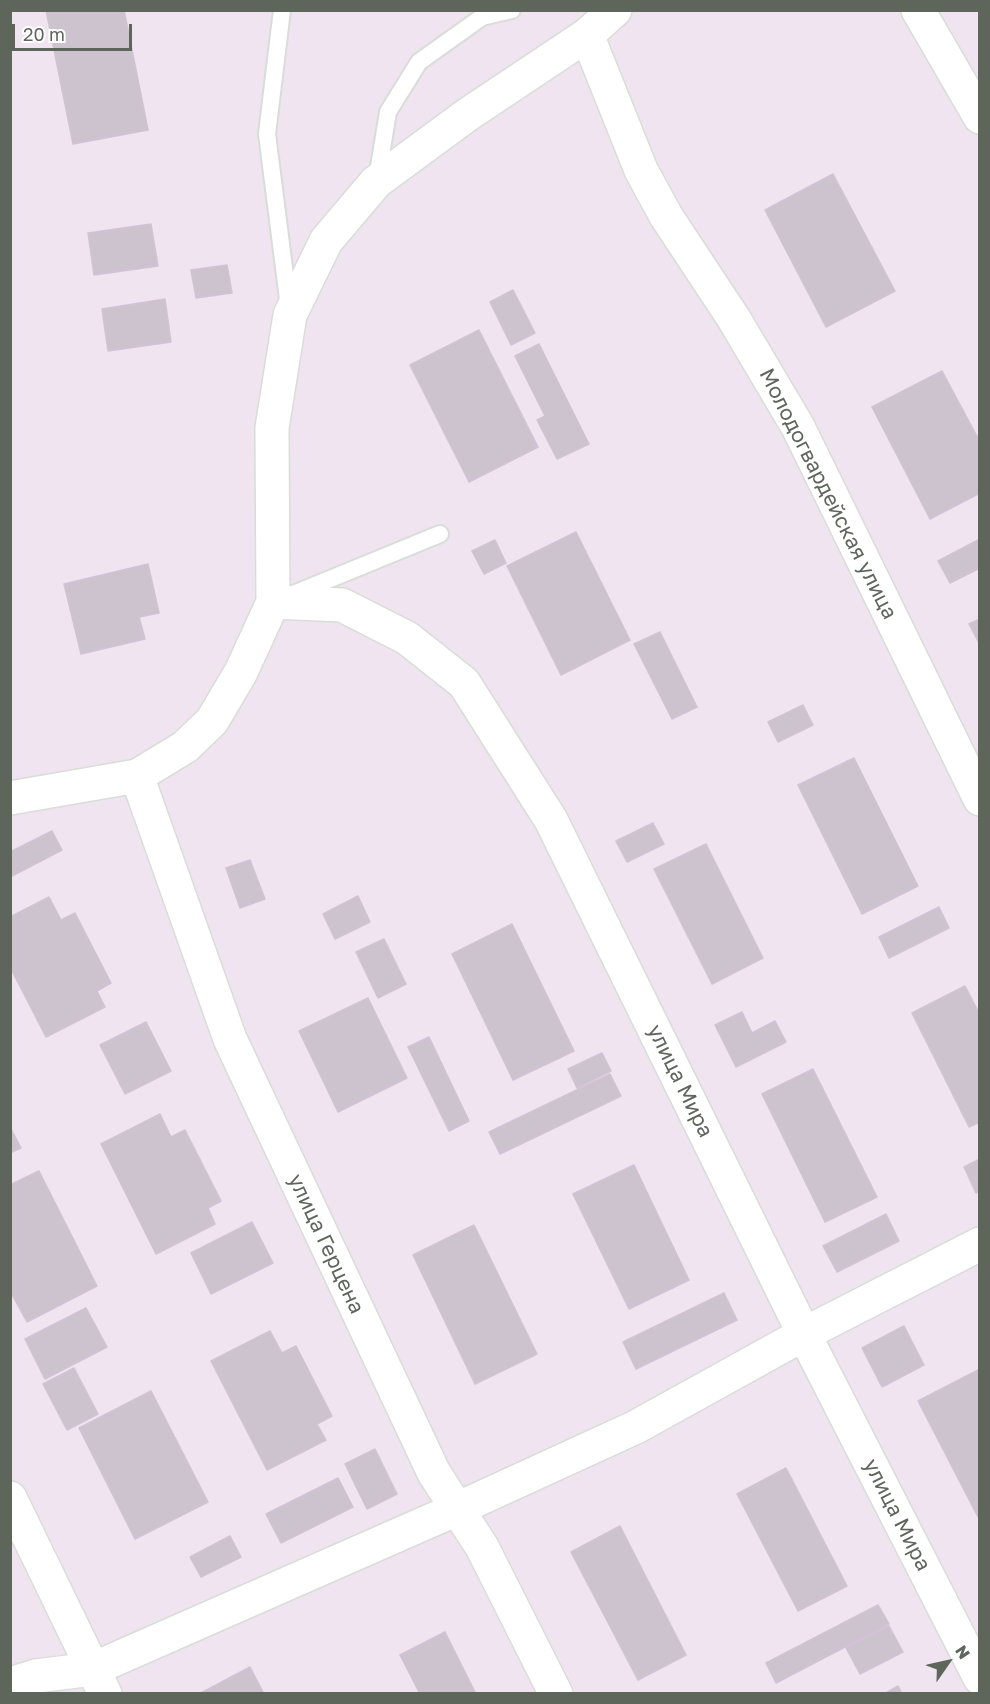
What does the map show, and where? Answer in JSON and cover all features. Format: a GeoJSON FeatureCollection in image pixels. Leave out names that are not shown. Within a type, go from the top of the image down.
{"type":"FeatureCollection","features":[{"type":"Feature","properties":{"kind":"street"},"geometry":{"type":"LineString","coordinates":[[10,798],[137,776],[185,747],[212,721],[241,672],[273,602],[272,428],[290,315],[326,241],[376,183],[467,115],[587,35],[615,10]]}},
{"type":"Feature","properties":{"kind":"street"},"geometry":{"type":"LineString","coordinates":[[918,10],[980,117]]}},
{"type":"Feature","properties":{"kind":"street","name":"Молодогвардейская улица"},"geometry":{"type":"LineString","coordinates":[[587,35],[641,170],[666,216],[734,319],[798,427],[980,799]]}},
{"type":"Feature","properties":{"kind":"street","name":"улица Мира"},"geometry":{"type":"LineString","coordinates":[[273,602],[342,605],[407,638],[464,683],[551,820],[804,1334],[980,1678]]}},
{"type":"Feature","properties":{"kind":"street","name":"улица Герцена"},"geometry":{"type":"LineString","coordinates":[[137,776],[230,1039],[434,1473],[482,1547],[556,1694]]}},
{"type":"Feature","properties":{"kind":"street"},"geometry":{"type":"LineString","coordinates":[[10,1684],[36,1676],[99,1681],[457,1509],[636,1427],[804,1334],[980,1244]]}},
{"type":"Feature","properties":{"kind":"street"},"geometry":{"type":"LineString","coordinates":[[10,1498],[99,1681]]}},
{"type":"Feature","properties":{"kind":"lane"},"geometry":{"type":"LineString","coordinates":[[282,10],[267,134],[290,315]]}},
{"type":"Feature","properties":{"kind":"lane"},"geometry":{"type":"LineString","coordinates":[[376,183],[388,112],[419,62],[482,17],[512,10]]}},
{"type":"Feature","properties":{"kind":"lane"},"geometry":{"type":"LineString","coordinates":[[273,602],[440,534]]}},
{"type":"Feature","properties":{"kind":"building"},"geometry":{"type":"Polygon","coordinates":[[[46,10],[124,10],[148,130],[73,144],[46,10]]]}},
{"type":"Feature","properties":{"kind":"building"},"geometry":{"type":"Polygon","coordinates":[[[833,174],[895,291],[826,327],[765,210],[833,174]]]}},
{"type":"Feature","properties":{"kind":"building"},"geometry":{"type":"Polygon","coordinates":[[[151,224],[158,266],[94,275],[88,233],[151,224]]]}},
{"type":"Feature","properties":{"kind":"building"},"geometry":{"type":"Polygon","coordinates":[[[227,265],[232,293],[196,298],[191,270],[227,265]]]}},
{"type":"Feature","properties":{"kind":"building"},"geometry":{"type":"Polygon","coordinates":[[[513,290],[535,333],[511,345],[490,302],[513,290]]]}},
{"type":"Feature","properties":{"kind":"building"},"geometry":{"type":"Polygon","coordinates":[[[165,299],[171,342],[108,351],[102,309],[165,299]]]}},
{"type":"Feature","properties":{"kind":"building"},"geometry":{"type":"Polygon","coordinates":[[[479,330],[538,447],[469,482],[410,365],[479,330]]]}},
{"type":"Feature","properties":{"kind":"building"},"geometry":{"type":"Polygon","coordinates":[[[539,344],[589,444],[557,459],[537,420],[545,416],[515,356],[539,344]]]}},
{"type":"Feature","properties":{"kind":"building"},"geometry":{"type":"Polygon","coordinates":[[[942,371],[980,442],[980,493],[930,519],[872,407],[942,371]]]}},
{"type":"Feature","properties":{"kind":"building"},"geometry":{"type":"Polygon","coordinates":[[[576,532],[630,640],[561,675],[507,566],[576,532]]]}},
{"type":"Feature","properties":{"kind":"building"},"geometry":{"type":"Polygon","coordinates":[[[980,539],[980,568],[950,583],[938,561],[980,539]]]}},
{"type":"Feature","properties":{"kind":"building"},"geometry":{"type":"Polygon","coordinates":[[[495,540],[506,563],[484,574],[472,551],[495,540]]]}},
{"type":"Feature","properties":{"kind":"building"},"geometry":{"type":"Polygon","coordinates":[[[148,564],[159,613],[139,617],[145,639],[81,654],[64,584],[148,564]]]}},
{"type":"Feature","properties":{"kind":"building"},"geometry":{"type":"Polygon","coordinates":[[[980,619],[980,645],[969,624],[980,619]]]}},
{"type":"Feature","properties":{"kind":"building"},"geometry":{"type":"Polygon","coordinates":[[[660,632],[697,707],[672,719],[634,644],[660,632]]]}},
{"type":"Feature","properties":{"kind":"building"},"geometry":{"type":"Polygon","coordinates":[[[803,705],[813,725],[778,742],[768,722],[803,705]]]}},
{"type":"Feature","properties":{"kind":"building"},"geometry":{"type":"Polygon","coordinates":[[[854,758],[918,886],[862,914],[798,785],[854,758]]]}},
{"type":"Feature","properties":{"kind":"building"},"geometry":{"type":"Polygon","coordinates":[[[653,823],[664,844],[627,862],[616,841],[653,823]]]}},
{"type":"Feature","properties":{"kind":"building"},"geometry":{"type":"Polygon","coordinates":[[[52,831],[62,850],[10,877],[10,852],[52,831]]]}},
{"type":"Feature","properties":{"kind":"building"},"geometry":{"type":"Polygon","coordinates":[[[706,844],[763,958],[712,984],[654,869],[706,844]]]}},
{"type":"Feature","properties":{"kind":"building"},"geometry":{"type":"Polygon","coordinates":[[[250,860],[265,899],[240,908],[226,868],[250,860]]]}},
{"type":"Feature","properties":{"kind":"building"},"geometry":{"type":"Polygon","coordinates":[[[358,896],[370,922],[335,939],[323,914],[358,896]]]}},
{"type":"Feature","properties":{"kind":"building"},"geometry":{"type":"Polygon","coordinates":[[[49,897],[61,920],[75,913],[111,983],[97,991],[105,1007],[46,1037],[10,967],[10,917],[49,897]]]}},
{"type":"Feature","properties":{"kind":"building"},"geometry":{"type":"Polygon","coordinates":[[[939,907],[949,928],[889,958],[879,937],[939,907]]]}},
{"type":"Feature","properties":{"kind":"building"},"geometry":{"type":"Polygon","coordinates":[[[512,924],[574,1051],[513,1080],[452,954],[512,924]]]}},
{"type":"Feature","properties":{"kind":"building"},"geometry":{"type":"Polygon","coordinates":[[[384,939],[406,984],[378,998],[356,952],[384,939]]]}},
{"type":"Feature","properties":{"kind":"building"},"geometry":{"type":"Polygon","coordinates":[[[965,986],[980,1015],[980,1122],[969,1127],[912,1013],[965,986]]]}},
{"type":"Feature","properties":{"kind":"building"},"geometry":{"type":"Polygon","coordinates":[[[368,998],[407,1078],[338,1112],[299,1031],[368,998]]]}},
{"type":"Feature","properties":{"kind":"building"},"geometry":{"type":"Polygon","coordinates":[[[742,1012],[752,1033],[775,1021],[786,1042],[736,1067],[715,1025],[742,1012]]]}},
{"type":"Feature","properties":{"kind":"building"},"geometry":{"type":"Polygon","coordinates":[[[146,1022],[171,1071],[125,1094],[100,1045],[146,1022]]]}},
{"type":"Feature","properties":{"kind":"building"},"geometry":{"type":"Polygon","coordinates":[[[429,1037],[469,1121],[449,1131],[408,1047],[429,1037]]]}},
{"type":"Feature","properties":{"kind":"building"},"geometry":{"type":"Polygon","coordinates":[[[602,1053],[611,1071],[577,1088],[568,1069],[602,1053]]]}},
{"type":"Feature","properties":{"kind":"building"},"geometry":{"type":"Polygon","coordinates":[[[813,1069],[877,1197],[825,1222],[762,1094],[813,1069]]]}},
{"type":"Feature","properties":{"kind":"building"},"geometry":{"type":"Polygon","coordinates":[[[610,1074],[621,1096],[500,1154],[489,1132],[610,1074]]]}},
{"type":"Feature","properties":{"kind":"building"},"geometry":{"type":"Polygon","coordinates":[[[160,1114],[171,1137],[185,1130],[221,1201],[208,1208],[215,1224],[156,1254],[101,1144],[160,1114]]]}},
{"type":"Feature","properties":{"kind":"building"},"geometry":{"type":"Polygon","coordinates":[[[10,1127],[21,1148],[10,1153],[10,1127]]]}},
{"type":"Feature","properties":{"kind":"building"},"geometry":{"type":"Polygon","coordinates":[[[980,1159],[980,1191],[976,1193],[964,1167],[980,1159]]]}},
{"type":"Feature","properties":{"kind":"building"},"geometry":{"type":"Polygon","coordinates":[[[634,1165],[689,1280],[629,1309],[573,1194],[634,1165]]]}},
{"type":"Feature","properties":{"kind":"building"},"geometry":{"type":"Polygon","coordinates":[[[39,1171],[97,1286],[27,1322],[10,1291],[10,1185],[39,1171]]]}},
{"type":"Feature","properties":{"kind":"building"},"geometry":{"type":"Polygon","coordinates":[[[886,1214],[899,1241],[837,1272],[823,1246],[886,1214]]]}},
{"type":"Feature","properties":{"kind":"building"},"geometry":{"type":"Polygon","coordinates":[[[252,1222],[273,1263],[211,1294],[191,1253],[252,1222]]]}},
{"type":"Feature","properties":{"kind":"building"},"geometry":{"type":"Polygon","coordinates":[[[474,1225],[537,1354],[475,1384],[413,1255],[474,1225]]]}},
{"type":"Feature","properties":{"kind":"building"},"geometry":{"type":"Polygon","coordinates":[[[724,1293],[737,1320],[636,1369],[623,1342],[724,1293]]]}},
{"type":"Feature","properties":{"kind":"building"},"geometry":{"type":"Polygon","coordinates":[[[86,1308],[107,1347],[45,1379],[25,1339],[86,1308]]]}},
{"type":"Feature","properties":{"kind":"building"},"geometry":{"type":"Polygon","coordinates":[[[904,1326],[924,1365],[882,1387],[862,1348],[904,1326]]]}},
{"type":"Feature","properties":{"kind":"building"},"geometry":{"type":"Polygon","coordinates":[[[270,1331],[282,1353],[296,1346],[332,1416],[317,1424],[326,1440],[267,1470],[211,1361],[270,1331]]]}},
{"type":"Feature","properties":{"kind":"building"},"geometry":{"type":"Polygon","coordinates":[[[74,1368],[98,1414],[67,1430],[43,1384],[74,1368]]]}},
{"type":"Feature","properties":{"kind":"building"},"geometry":{"type":"Polygon","coordinates":[[[980,1369],[980,1517],[978,1517],[918,1401],[980,1369]]]}},
{"type":"Feature","properties":{"kind":"building"},"geometry":{"type":"Polygon","coordinates":[[[151,1391],[208,1502],[135,1539],[79,1428],[151,1391]]]}},
{"type":"Feature","properties":{"kind":"building"},"geometry":{"type":"Polygon","coordinates":[[[375,1449],[397,1494],[367,1509],[345,1464],[375,1449]]]}},
{"type":"Feature","properties":{"kind":"building"},"geometry":{"type":"Polygon","coordinates":[[[786,1468],[847,1586],[798,1611],[737,1494],[786,1468]]]}},
{"type":"Feature","properties":{"kind":"building"},"geometry":{"type":"Polygon","coordinates":[[[338,1478],[353,1507],[281,1543],[266,1514],[338,1478]]]}},
{"type":"Feature","properties":{"kind":"building"},"geometry":{"type":"Polygon","coordinates":[[[620,1526],[686,1655],[638,1680],[571,1552],[620,1526]]]}},
{"type":"Feature","properties":{"kind":"building"},"geometry":{"type":"Polygon","coordinates":[[[230,1536],[241,1557],[201,1577],[190,1557],[230,1536]]]}},
{"type":"Feature","properties":{"kind":"building"},"geometry":{"type":"Polygon","coordinates":[[[878,1605],[889,1624],[776,1683],[766,1663],[878,1605]]]}},
{"type":"Feature","properties":{"kind":"building"},"geometry":{"type":"Polygon","coordinates":[[[889,1626],[903,1652],[860,1674],[846,1648],[889,1626]]]}},
{"type":"Feature","properties":{"kind":"building"},"geometry":{"type":"Polygon","coordinates":[[[445,1632],[476,1694],[420,1694],[400,1655],[445,1632]]]}},
{"type":"Feature","properties":{"kind":"building"},"geometry":{"type":"Polygon","coordinates":[[[250,1667],[264,1694],[199,1694],[250,1667]]]}},
{"type":"Feature","properties":{"kind":"building"},"geometry":{"type":"Polygon","coordinates":[[[898,1686],[902,1694],[884,1694],[898,1686]]]}}]}
